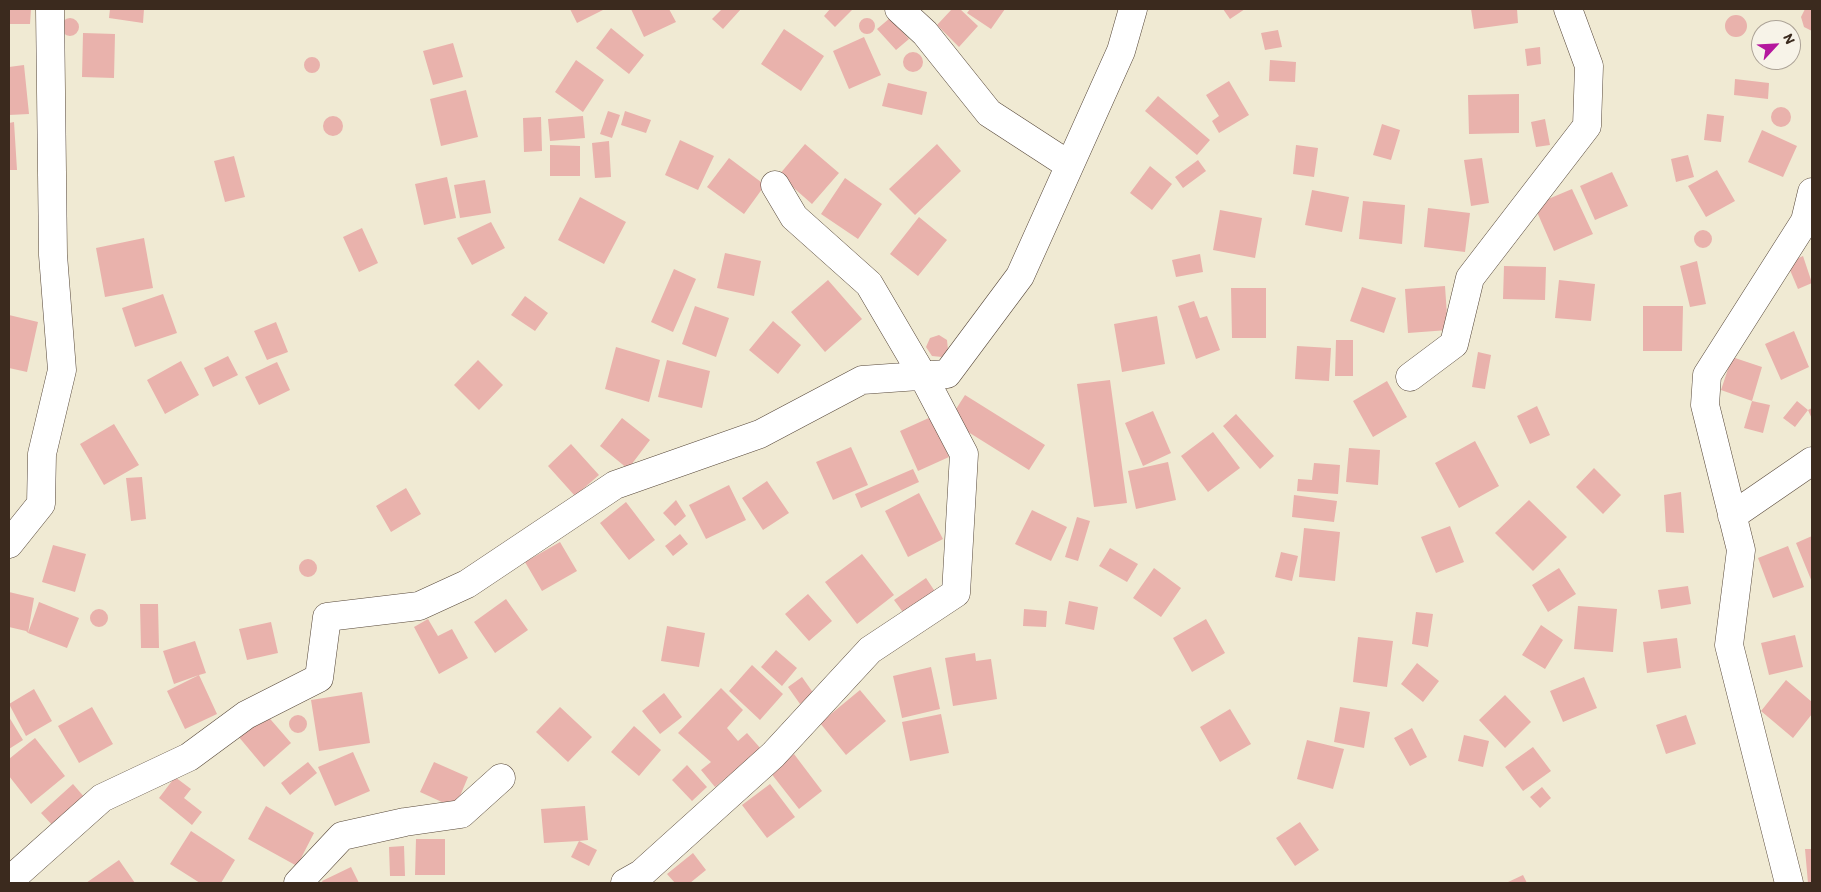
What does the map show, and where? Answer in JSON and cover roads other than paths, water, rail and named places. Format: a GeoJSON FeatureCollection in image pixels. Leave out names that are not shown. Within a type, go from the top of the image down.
{"type":"FeatureCollection","features":[{"type":"Feature","properties":{"kind":"street"},"geometry":{"type":"LineString","coordinates":[[9,544],[41,504],[42,454],[62,370],[53,254],[50,9]]}},
{"type":"Feature","properties":{"kind":"street"},"geometry":{"type":"LineString","coordinates":[[899,9],[926,33],[989,113],[1069,165]]}},
{"type":"Feature","properties":{"kind":"street"},"geometry":{"type":"LineString","coordinates":[[9,881],[102,798],[189,757],[246,715],[319,678],[327,617],[419,606],[467,584],[615,485],[760,434],[862,380],[947,374],[1020,276],[1120,51],[1133,9]]}},
{"type":"Feature","properties":{"kind":"street"},"geometry":{"type":"LineString","coordinates":[[1410,377],[1454,344],[1470,278],[1587,126],[1589,66],[1568,9]]}},
{"type":"Feature","properties":{"kind":"street"},"geometry":{"type":"LineString","coordinates":[[625,883],[641,874],[773,755],[870,650],[956,593],[964,454],[923,376],[869,284],[794,217],[775,185]]}},
{"type":"Feature","properties":{"kind":"street"},"geometry":{"type":"LineString","coordinates":[[1789,883],[1728,645],[1741,550],[1706,405],[1707,375],[1806,220],[1812,192]]}},
{"type":"Feature","properties":{"kind":"street"},"geometry":{"type":"LineString","coordinates":[[1732,516],[1812,461]]}},
{"type":"Feature","properties":{"kind":"street"},"geometry":{"type":"LineString","coordinates":[[298,883],[342,836],[405,822],[461,814],[501,778]]}}]}
